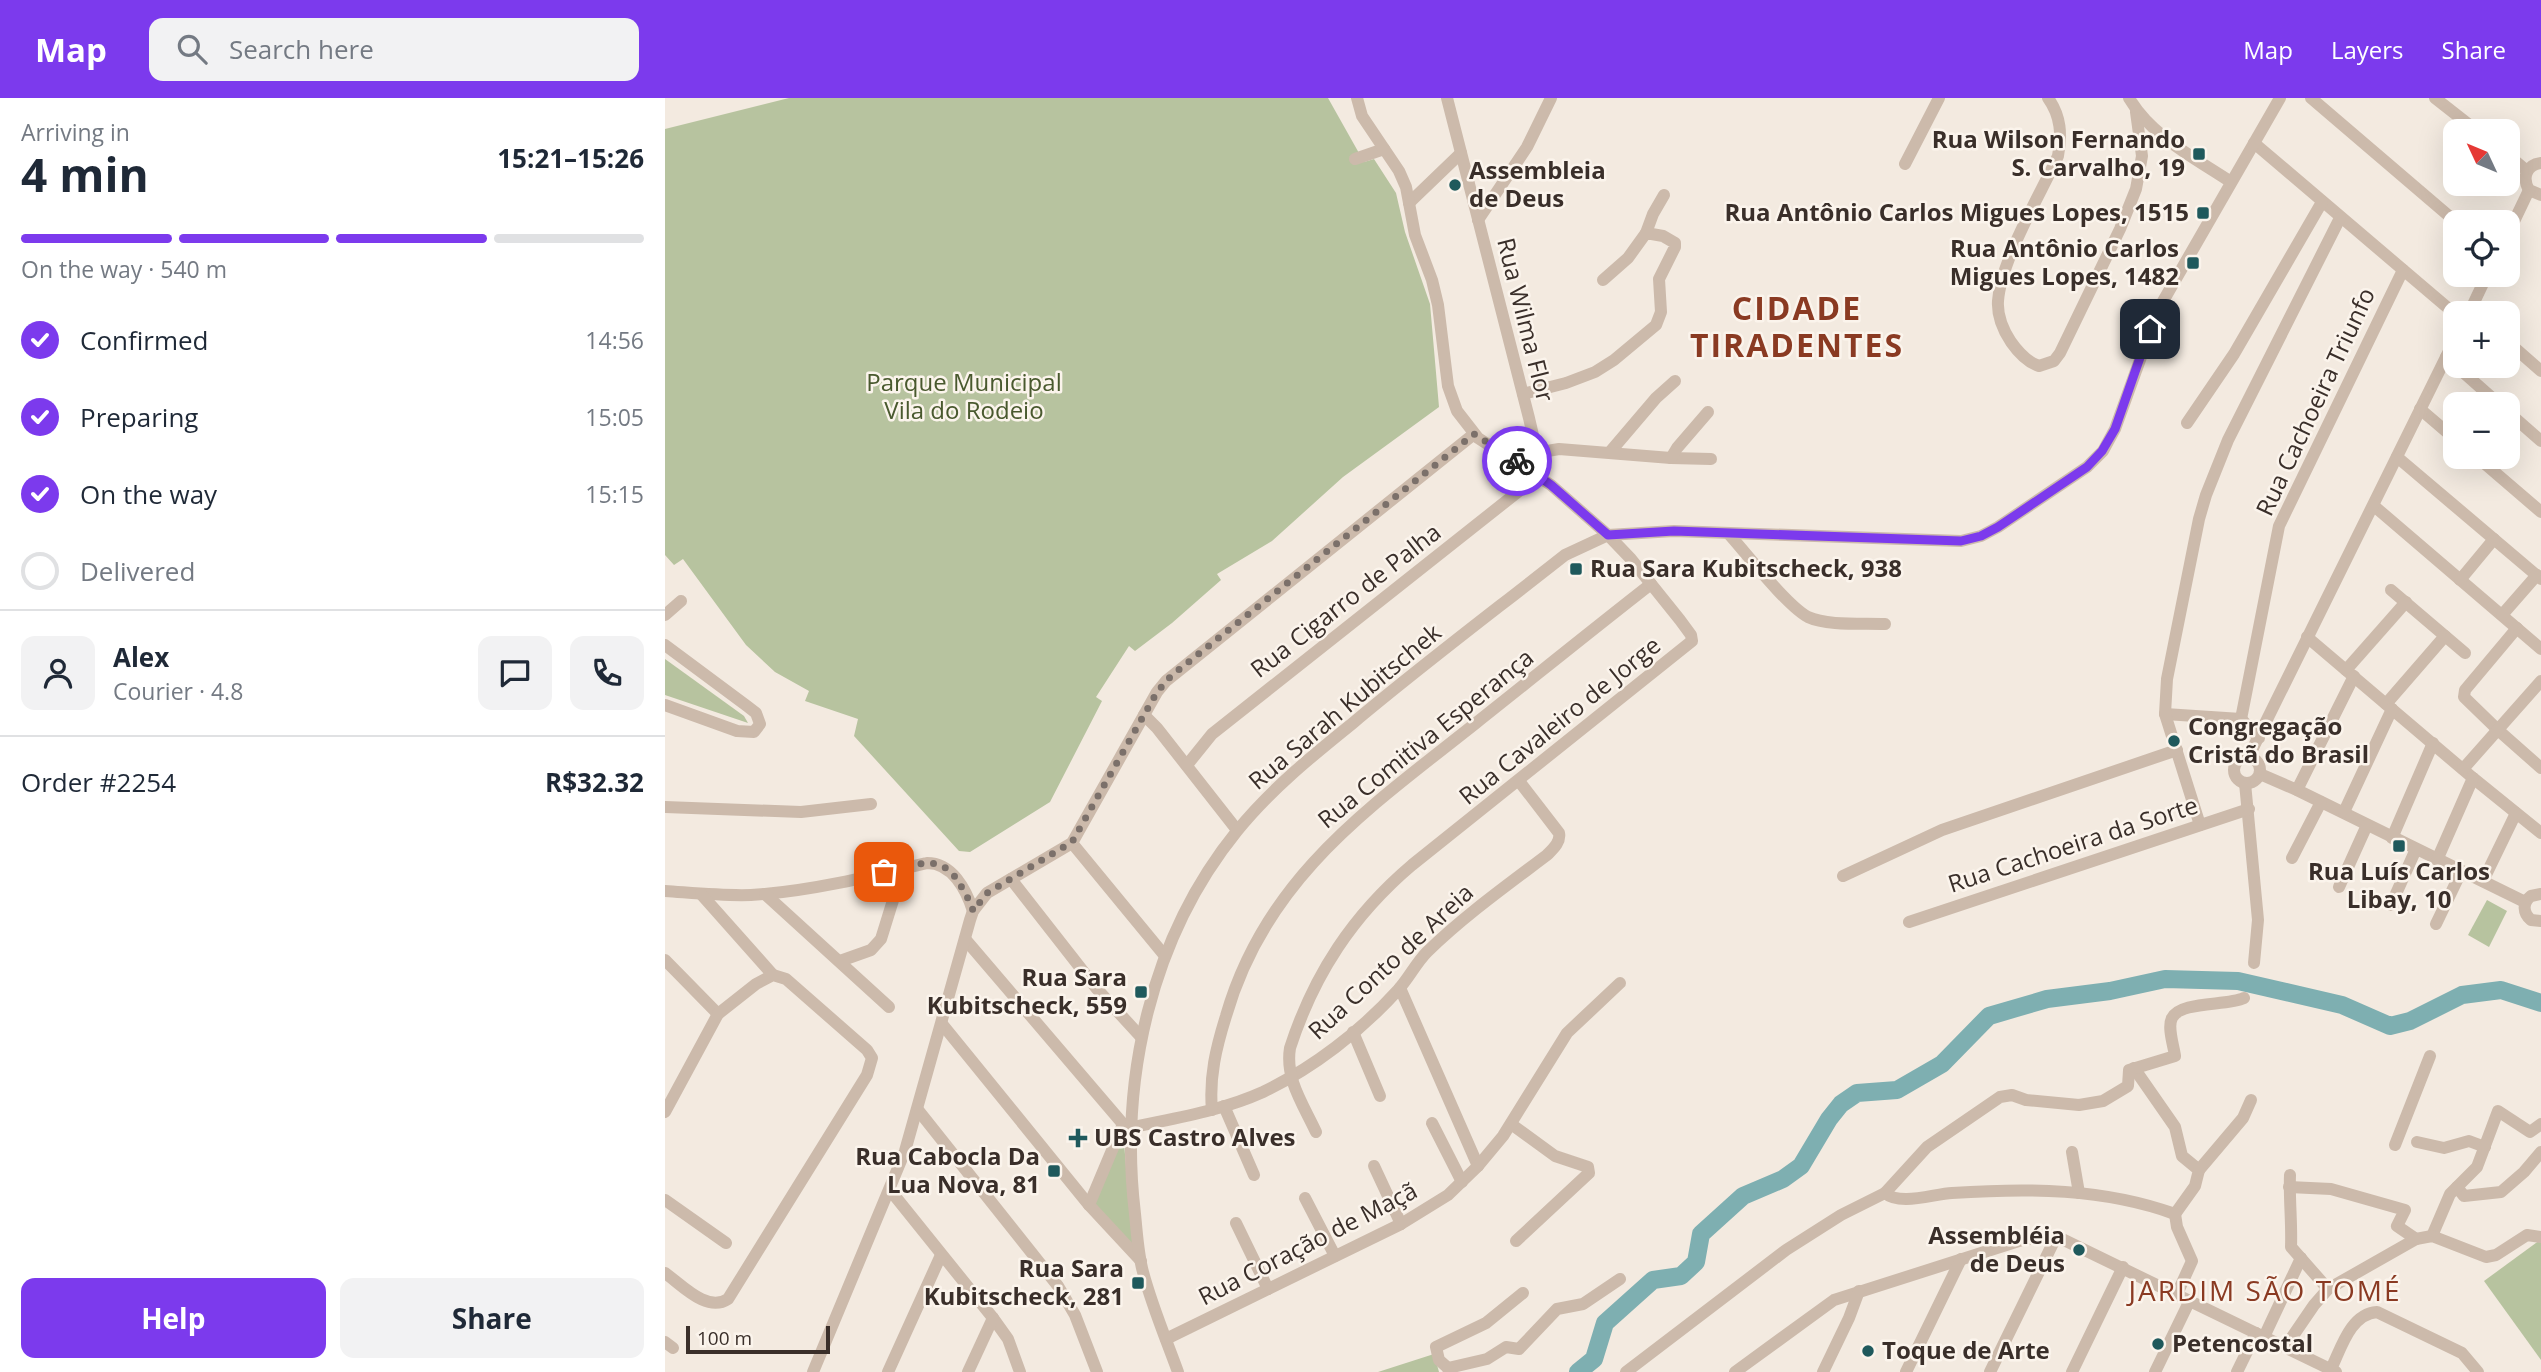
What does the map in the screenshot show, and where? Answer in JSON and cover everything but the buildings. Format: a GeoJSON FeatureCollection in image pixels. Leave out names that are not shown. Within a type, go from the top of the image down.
{"type":"FeatureCollection","features":[{"type":"Feature","properties":{"kind":"street"},"geometry":{"type":"LineString","coordinates":[[813,1372],[890,1190],[918,1110],[973,911],[987,893],[1072,842],[1161,685],[1474,434],[1457,411],[1448,386],[1438,305],[1432,280],[1415,235],[1402,178],[1362,116],[1357,98]]}},
{"type":"Feature","properties":{"kind":"street","name":"Rua Wilma Flor"},"geometry":{"type":"LineString","coordinates":[[1447,98],[1523,394],[1536,453],[1534,472]]}},
{"type":"Feature","properties":{"kind":"street"},"geometry":{"type":"LineString","coordinates":[[1478,220],[1527,147],[1551,98]]}},
{"type":"Feature","properties":{"kind":"street"},"geometry":{"type":"LineString","coordinates":[[1905,164],[1939,98]]}},
{"type":"Feature","properties":{"kind":"street"},"geometry":{"type":"LineString","coordinates":[[2047,98],[2057,114],[2060,127],[2058,156],[2014,247],[1998,301],[1999,316],[2005,333],[2023,356],[2039,366],[2054,361],[2060,353],[2120,229],[2136,189],[2142,156],[2136,112],[2129,98]]}},
{"type":"Feature","properties":{"kind":"street"},"geometry":{"type":"LineString","coordinates":[[1608,535],[1674,531],[1961,541],[1981,536],[2043,498],[2087,467],[2102,451],[2115,429],[2158,310],[2280,98]]}},
{"type":"Feature","properties":{"kind":"street"},"geometry":{"type":"LineString","coordinates":[[2311,98],[2443,211]]}},
{"type":"Feature","properties":{"kind":"street"},"geometry":{"type":"LineString","coordinates":[[2435,98],[2462,119]]}},
{"type":"Feature","properties":{"kind":"street"},"geometry":{"type":"LineString","coordinates":[[2136,112],[2173,144],[2231,182]]}},
{"type":"Feature","properties":{"kind":"street"},"geometry":{"type":"LineString","coordinates":[[2254,143],[2443,304]]}},
{"type":"Feature","properties":{"kind":"street"},"geometry":{"type":"LineString","coordinates":[[1355,159],[1384,149]]}},
{"type":"Feature","properties":{"kind":"street"},"geometry":{"type":"LineString","coordinates":[[1409,203],[1461,153]]}},
{"type":"Feature","properties":{"kind":"street"},"geometry":{"type":"LineString","coordinates":[[2520,215],[2535,193],[2525,181],[2527,171],[2541,163]]}},
{"type":"Feature","properties":{"kind":"street"},"geometry":{"type":"LineString","coordinates":[[2520,165],[2527,171]]}},
{"type":"Feature","properties":{"kind":"street"},"geometry":{"type":"LineString","coordinates":[[1603,279],[1628,258],[1646,233],[1664,195]]}},
{"type":"Feature","properties":{"kind":"street"},"geometry":{"type":"LineString","coordinates":[[2187,422],[2234,354],[2322,202]]}},
{"type":"Feature","properties":{"kind":"street"},"geometry":{"type":"LineString","coordinates":[[2200,825],[2165,714],[2167,679],[2190,561],[2206,495],[2228,440],[2340,218]]}},
{"type":"Feature","properties":{"kind":"street"},"geometry":{"type":"LineString","coordinates":[[1523,394],[1595,372],[1656,326],[1661,312],[1659,279],[1675,245],[1673,240],[1646,233]]}},
{"type":"Feature","properties":{"kind":"street","name":"Rua Cachoeira Triunfo"},"geometry":{"type":"LineString","coordinates":[[2241,719],[2279,526],[2403,271]]}},
{"type":"Feature","properties":{"kind":"street"},"geometry":{"type":"LineString","coordinates":[[2520,353],[2541,371]]}},
{"type":"Feature","properties":{"kind":"street"},"geometry":{"type":"LineString","coordinates":[[2249,756],[2259,762],[2260,774],[2257,779],[2245,783],[2235,777],[2234,765],[2238,760],[2249,756],[2259,737],[2443,361]]}},
{"type":"Feature","properties":{"kind":"street"},"geometry":{"type":"LineString","coordinates":[[2474,378],[2488,392]]}},
{"type":"Feature","properties":{"kind":"street"},"geometry":{"type":"LineString","coordinates":[[1610,453],[1656,398],[1675,382]]}},
{"type":"Feature","properties":{"kind":"street"},"geometry":{"type":"LineString","coordinates":[[2420,409],[2443,429]]}},
{"type":"Feature","properties":{"kind":"street"},"geometry":{"type":"LineString","coordinates":[[1671,458],[1708,412]]}},
{"type":"Feature","properties":{"kind":"street"},"geometry":{"type":"LineString","coordinates":[[2520,425],[2541,441]]}},
{"type":"Feature","properties":{"kind":"street","name":"Rua Cavaleiro de Jorge"},"geometry":{"type":"LineString","coordinates":[[1291,1077],[1288,1060],[1290,1048],[1302,1014],[1324,967],[1356,919],[1395,879],[1692,641],[1692,635],[1608,535],[1534,472],[1474,434]]}},
{"type":"Feature","properties":{"kind":"street"},"geometry":{"type":"LineString","coordinates":[[1536,453],[1559,449],[1711,459]]}},
{"type":"Feature","properties":{"kind":"street"},"geometry":{"type":"LineString","coordinates":[[2397,457],[2539,577],[2502,615]]}},
{"type":"Feature","properties":{"kind":"street"},"geometry":{"type":"LineString","coordinates":[[2491,469],[2541,512]]}},
{"type":"Feature","properties":{"kind":"street","name":"Rua Cigarro de Palha"},"geometry":{"type":"LineString","coordinates":[[1187,765],[1212,734],[1519,491],[1534,472]]}},
{"type":"Feature","properties":{"kind":"street"},"geometry":{"type":"LineString","coordinates":[[2374,506],[2541,649]]}},
{"type":"Feature","properties":{"kind":"street"},"geometry":{"type":"LineString","coordinates":[[1728,533],[1795,607],[1809,617],[1825,621],[1885,624]]}},
{"type":"Feature","properties":{"kind":"street","name":"Rua Sarah Kubitschek"},"geometry":{"type":"LineString","coordinates":[[1178,1372],[1141,1261],[1126,1126],[1141,1037],[1150,1002],[1165,956],[1189,903],[1237,830],[1279,785],[1391,691],[1565,555],[1608,535]]}},
{"type":"Feature","properties":{"kind":"street"},"geometry":{"type":"LineString","coordinates":[[2460,580],[2494,538]]}},
{"type":"Feature","properties":{"kind":"street","name":"Rua Comitiva Esperança"},"geometry":{"type":"LineString","coordinates":[[1218,1108],[1210,1088],[1230,1000],[1259,934],[1296,880],[1357,818],[1651,584]]}},
{"type":"Feature","properties":{"kind":"street"},"geometry":{"type":"LineString","coordinates":[[2391,590],[2465,653]]}},
{"type":"Feature","properties":{"kind":"street"},"geometry":{"type":"LineString","coordinates":[[665,615],[681,601]]}},
{"type":"Feature","properties":{"kind":"street"},"geometry":{"type":"LineString","coordinates":[[2297,790],[2350,673],[2406,602]]}},
{"type":"Feature","properties":{"kind":"street"},"geometry":{"type":"LineString","coordinates":[[2517,628],[2465,690],[2464,696],[2466,701],[2498,730],[2539,761]]}},
{"type":"Feature","properties":{"kind":"street"},"geometry":{"type":"LineString","coordinates":[[2344,812],[2389,706],[2445,636]]}},
{"type":"Feature","properties":{"kind":"street"},"geometry":{"type":"LineString","coordinates":[[2307,637],[2541,833]]}},
{"type":"Feature","properties":{"kind":"street"},"geometry":{"type":"LineString","coordinates":[[665,645],[756,713],[760,721],[759,727],[750,733],[737,731],[665,705]]}},
{"type":"Feature","properties":{"kind":"street"},"geometry":{"type":"LineString","coordinates":[[2463,769],[2541,681]]}},
{"type":"Feature","properties":{"kind":"street"},"geometry":{"type":"LineString","coordinates":[[2165,714],[2241,719],[2259,737]]}},
{"type":"Feature","properties":{"kind":"street"},"geometry":{"type":"LineString","coordinates":[[1144,715],[1237,830]]}},
{"type":"Feature","properties":{"kind":"street"},"geometry":{"type":"LineString","coordinates":[[2392,838],[2433,743]]}},
{"type":"Feature","properties":{"kind":"street"},"geometry":{"type":"LineString","coordinates":[[1843,876],[1942,831],[2177,750]]}},
{"type":"Feature","properties":{"kind":"street"},"geometry":{"type":"LineString","coordinates":[[2260,774],[2344,812],[2525,902]]}},
{"type":"Feature","properties":{"kind":"street"},"geometry":{"type":"LineString","coordinates":[[2437,860],[2473,778]]}},
{"type":"Feature","properties":{"kind":"street","name":"Rua Conto de Areia"},"geometry":{"type":"LineString","coordinates":[[1126,1126],[1218,1108],[1263,1091],[1291,1077],[1353,1032],[1400,988],[1424,956],[1444,936],[1547,855],[1556,844],[1559,833],[1519,780]]}},
{"type":"Feature","properties":{"kind":"street"},"geometry":{"type":"LineString","coordinates":[[2245,783],[2258,920],[2255,963]]}},
{"type":"Feature","properties":{"kind":"street"},"geometry":{"type":"LineString","coordinates":[[2291,858],[2321,802]]}},
{"type":"Feature","properties":{"kind":"street"},"geometry":{"type":"LineString","coordinates":[[665,807],[800,812],[871,804]]}},
{"type":"Feature","properties":{"kind":"street","name":"Rua Cachoeira da Sorte"},"geometry":{"type":"LineString","coordinates":[[1909,922],[2249,809]]}},
{"type":"Feature","properties":{"kind":"street"},"geometry":{"type":"LineString","coordinates":[[2483,881],[2516,813]]}},
{"type":"Feature","properties":{"kind":"street"},"geometry":{"type":"LineString","coordinates":[[2339,887],[2367,825]]}},
{"type":"Feature","properties":{"kind":"street"},"geometry":{"type":"LineString","coordinates":[[1072,842],[1165,956]]}},
{"type":"Feature","properties":{"kind":"street"},"geometry":{"type":"LineString","coordinates":[[2391,905],[2416,849]]}},
{"type":"Feature","properties":{"kind":"street"},"geometry":{"type":"LineString","coordinates":[[665,891],[765,894],[937,863],[946,867],[958,880],[973,911]]}},
{"type":"Feature","properties":{"kind":"street"},"geometry":{"type":"LineString","coordinates":[[840,961],[871,950],[881,939],[903,868]]}},
{"type":"Feature","properties":{"kind":"street"},"geometry":{"type":"LineString","coordinates":[[2436,924],[2461,872]]}},
{"type":"Feature","properties":{"kind":"street"},"geometry":{"type":"LineString","coordinates":[[1011,879],[1104,998],[1141,1037]]}},
{"type":"Feature","properties":{"kind":"street"},"geometry":{"type":"LineString","coordinates":[[665,1273],[705,1301],[719,1304],[727,1299],[860,1087],[872,1063],[870,1054],[846,1032],[786,979],[773,975],[701,894]]}},
{"type":"Feature","properties":{"kind":"street"},"geometry":{"type":"LineString","coordinates":[[765,894],[889,1007]]}},
{"type":"Feature","properties":{"kind":"street"},"geometry":{"type":"LineString","coordinates":[[2533,924],[2525,912],[2525,902],[2531,896],[2541,894]]}},
{"type":"Feature","properties":{"kind":"street"},"geometry":{"type":"LineString","coordinates":[[965,939],[1126,1126],[1089,1205]]}},
{"type":"Feature","properties":{"kind":"street"},"geometry":{"type":"LineString","coordinates":[[665,960],[718,1014]]}},
{"type":"Feature","properties":{"kind":"street"},"geometry":{"type":"LineString","coordinates":[[665,1112],[718,1014],[756,984],[773,975]]}},
{"type":"Feature","properties":{"kind":"street","name":"Rua Coração de Maçã"},"geometry":{"type":"LineString","coordinates":[[1166,1339],[1433,1206],[1478,1167],[1511,1124],[1567,1033],[1620,983]]}},
{"type":"Feature","properties":{"kind":"street"},"geometry":{"type":"LineString","coordinates":[[1400,988],[1478,1167]]}},
{"type":"Feature","properties":{"kind":"street"},"geometry":{"type":"LineString","coordinates":[[1626,1372],[1786,1250],[1841,1215],[1885,1193],[1927,1147],[2000,1097],[2011,1095],[2026,1100],[2092,1104],[2124,1090],[2129,1082],[2127,1073],[2134,1068],[2175,1056],[2170,1022],[2174,1015],[2187,1007],[2235,1002],[2244,998]]}},
{"type":"Feature","properties":{"kind":"street"},"geometry":{"type":"LineString","coordinates":[[942,1024],[1089,1205],[1141,1261]]}},
{"type":"Feature","properties":{"kind":"street"},"geometry":{"type":"LineString","coordinates":[[1353,1032],[1380,1096]]}},
{"type":"Feature","properties":{"kind":"street"},"geometry":{"type":"LineString","coordinates":[[2395,1145],[2430,1056]]}},
{"type":"Feature","properties":{"kind":"street"},"geometry":{"type":"LineString","coordinates":[[2134,1068],[2175,1127],[2182,1156],[2199,1170]]}},
{"type":"Feature","properties":{"kind":"street"},"geometry":{"type":"LineString","coordinates":[[1291,1077],[1316,1132]]}},
{"type":"Feature","properties":{"kind":"street"},"geometry":{"type":"LineString","coordinates":[[2177,1294],[2192,1261],[2177,1227],[2175,1214],[2195,1186],[2199,1170],[2243,1118],[2251,1101]]}},
{"type":"Feature","properties":{"kind":"street"},"geometry":{"type":"LineString","coordinates":[[1218,1108],[1254,1175]]}},
{"type":"Feature","properties":{"kind":"street"},"geometry":{"type":"LineString","coordinates":[[918,1110],[1058,1286],[1075,1315],[1097,1372]]}},
{"type":"Feature","properties":{"kind":"street"},"geometry":{"type":"LineString","coordinates":[[2432,1236],[2450,1194],[2477,1167],[2498,1111],[2530,1132],[2541,1124]]}},
{"type":"Feature","properties":{"kind":"street"},"geometry":{"type":"LineString","coordinates":[[1431,1123],[1462,1182]]}},
{"type":"Feature","properties":{"kind":"street"},"geometry":{"type":"LineString","coordinates":[[1511,1124],[1555,1156],[1588,1167],[1589,1173],[1517,1241]]}},
{"type":"Feature","properties":{"kind":"street"},"geometry":{"type":"LineString","coordinates":[[2417,1142],[2444,1148],[2469,1141],[2485,1147]]}},
{"type":"Feature","properties":{"kind":"street"},"geometry":{"type":"LineString","coordinates":[[2072,1152],[2079,1193]]}},
{"type":"Feature","properties":{"kind":"street"},"geometry":{"type":"LineString","coordinates":[[2457,1187],[2464,1196],[2501,1192],[2524,1172],[2541,1152]]}},
{"type":"Feature","properties":{"kind":"street"},"geometry":{"type":"LineString","coordinates":[[1374,1166],[1401,1224]]}},
{"type":"Feature","properties":{"kind":"street"},"geometry":{"type":"LineString","coordinates":[[2328,1289],[2291,1247],[2289,1181],[2331,1189],[2405,1210],[2397,1226],[2416,1239]]}},
{"type":"Feature","properties":{"kind":"street"},"geometry":{"type":"LineString","coordinates":[[1885,1193],[1898,1199],[2018,1189],[2079,1193],[2145,1203],[2175,1214]]}},
{"type":"Feature","properties":{"kind":"street"},"geometry":{"type":"LineString","coordinates":[[890,1190],[993,1318],[1008,1339],[1020,1372]]}},
{"type":"Feature","properties":{"kind":"street"},"geometry":{"type":"LineString","coordinates":[[1305,1198],[1335,1256]]}},
{"type":"Feature","properties":{"kind":"street"},"geometry":{"type":"LineString","coordinates":[[665,1200],[726,1243]]}},
{"type":"Feature","properties":{"kind":"street"},"geometry":{"type":"LineString","coordinates":[[1236,1223],[1268,1289]]}},
{"type":"Feature","properties":{"kind":"street"},"geometry":{"type":"LineString","coordinates":[[2285,1346],[2313,1305],[2328,1289],[2416,1239],[2432,1236],[2486,1257],[2496,1255],[2527,1235],[2541,1237]]}},
{"type":"Feature","properties":{"kind":"street"},"geometry":{"type":"LineString","coordinates":[[1735,1372],[1818,1309],[1834,1300],[2039,1236],[2056,1237],[2123,1267],[2285,1346],[2328,1370],[2354,1323],[2369,1312],[2377,1312],[2462,1353],[2478,1372]]}},
{"type":"Feature","properties":{"kind":"street"},"geometry":{"type":"LineString","coordinates":[[1990,1372],[2056,1237]]}},
{"type":"Feature","properties":{"kind":"street"},"geometry":{"type":"LineString","coordinates":[[888,1372],[941,1255]]}},
{"type":"Feature","properties":{"kind":"street"},"geometry":{"type":"LineString","coordinates":[[2237,1372],[2301,1258]]}},
{"type":"Feature","properties":{"kind":"street"},"geometry":{"type":"LineString","coordinates":[[1906,1372],[1961,1259]]}},
{"type":"Feature","properties":{"kind":"street"},"geometry":{"type":"LineString","coordinates":[[2072,1372],[2123,1267]]}},
{"type":"Feature","properties":{"kind":"street"},"geometry":{"type":"LineString","coordinates":[[1523,1293],[1486,1323],[1436,1347],[1439,1360],[1448,1370],[1487,1359],[1506,1347],[1519,1349],[1557,1309],[1583,1304],[1620,1279]]}},
{"type":"Feature","properties":{"kind":"street"},"geometry":{"type":"LineString","coordinates":[[1823,1372],[1859,1291]]}},
{"type":"Feature","properties":{"kind":"street"},"geometry":{"type":"LineString","coordinates":[[2155,1372],[2190,1300]]}},
{"type":"Feature","properties":{"kind":"street"},"geometry":{"type":"LineString","coordinates":[[968,1372],[993,1318]]}},
{"type":"Feature","properties":{"kind":"green space","name":"Parque Municipal Vila do Rodeio"},"geometry":{"type":"Polygon","coordinates":[[[789,98],[1328,98],[1364,162],[1374,159],[1396,193],[1405,232],[1430,304],[1439,407],[1343,477],[1272,541],[1217,574],[1221,580],[1172,623],[1135,651],[1129,646],[1096,697],[1102,701],[1050,802],[970,852],[959,851],[854,736],[858,719],[805,701],[809,691],[775,672],[746,645],[683,559],[674,565],[665,555],[665,129],[789,98]]]}},
{"type":"Feature","properties":{"kind":"green space"},"geometry":{"type":"Polygon","coordinates":[[[665,659],[744,716],[748,723],[665,695],[665,659]]]}},
{"type":"Feature","properties":{"kind":"green space"},"geometry":{"type":"Polygon","coordinates":[[[2487,900],[2507,911],[2489,947],[2468,935],[2487,900]]]}},
{"type":"Feature","properties":{"kind":"green space"},"geometry":{"type":"Polygon","coordinates":[[[1123,1131],[1133,1247],[1093,1204],[1123,1131]]]}},
{"type":"Feature","properties":{"kind":"green space"},"geometry":{"type":"Polygon","coordinates":[[[2540,1240],[2541,1242],[2541,1360],[2484,1281],[2540,1240]]]}},
{"type":"Feature","properties":{"kind":"green space"},"geometry":{"type":"Polygon","coordinates":[[[1434,1354],[1439,1372],[1378,1372],[1434,1354]]]}},
{"type":"Feature","properties":{"kind":"waterway"},"geometry":{"type":"LineString","coordinates":[[1578,1372],[1594,1359],[1605,1323],[1653,1280],[1681,1276],[1696,1262],[1701,1234],[1743,1196],[1783,1179],[1801,1166],[1841,1104],[1857,1093],[1897,1090],[1942,1064],[1989,1016],[2047,999],[2110,991],[2165,979],[2238,981],[2342,1005],[2390,1026],[2410,1021],[2462,995],[2501,990],[2541,1003]]}},
{"type":"Feature","properties":{"kind":"way so far"},"geometry":{"type":"LineString","coordinates":[[884,872],[927,863],[941,864],[954,875],[973,911],[987,893],[1072,842],[1161,685],[1171,676],[1474,434],[1517,461]]}},
{"type":"Feature","properties":{"kind":"place","name":"Rua Wilson Fernando S. Carvalho, 19"},"geometry":{"type":"Point","coordinates":[2199,154]}},
{"type":"Feature","properties":{"kind":"place","name":"Assembleia de Deus"},"geometry":{"type":"Point","coordinates":[1455,185]}},
{"type":"Feature","properties":{"kind":"place","name":"Rua Antônio Carlos Migues Lopes, 1515"},"geometry":{"type":"Point","coordinates":[2203,213]}},
{"type":"Feature","properties":{"kind":"place","name":"Rua Antônio Carlos Migues Lopes, 1482"},"geometry":{"type":"Point","coordinates":[2193,263]}},
{"type":"Feature","properties":{"kind":"place","name":"Rua Sara Kubitscheck, 938"},"geometry":{"type":"Point","coordinates":[1576,569]}},
{"type":"Feature","properties":{"kind":"place","name":"Congregação Cristã do Brasil"},"geometry":{"type":"Point","coordinates":[2174,741]}},
{"type":"Feature","properties":{"kind":"place","name":"Rua Luís Carlos Libay, 10"},"geometry":{"type":"Point","coordinates":[2399,846]}},
{"type":"Feature","properties":{"kind":"place","name":"Rua Sara Kubitscheck, 559"},"geometry":{"type":"Point","coordinates":[1141,992]}},
{"type":"Feature","properties":{"kind":"place","name":"UBS Castro Alves"},"geometry":{"type":"Point","coordinates":[1078,1138]}},
{"type":"Feature","properties":{"kind":"place","name":"Rua Cabocla Da Lua Nova, 81"},"geometry":{"type":"Point","coordinates":[1054,1171]}},
{"type":"Feature","properties":{"kind":"place","name":"Assembléia de Deus"},"geometry":{"type":"Point","coordinates":[2079,1250]}},
{"type":"Feature","properties":{"kind":"place","name":"Rua Sara Kubitscheck, 281"},"geometry":{"type":"Point","coordinates":[1138,1283]}},
{"type":"Feature","properties":{"kind":"place","name":"Petencostal"},"geometry":{"type":"Point","coordinates":[2158,1344]}},
{"type":"Feature","properties":{"kind":"place","name":"Toque de Arte"},"geometry":{"type":"Point","coordinates":[1868,1351]}},
{"type":"Feature","properties":{"kind":"district","name":"CIDADE TIRADENTES"},"geometry":{"type":"Point","coordinates":[1797,328]}},
{"type":"Feature","properties":{"kind":"district","name":"JARDIM SÃO TOMÉ"},"geometry":{"type":"Point","coordinates":[2265,1291]}},
{"type":"Feature","properties":{"kind":"route"},"geometry":{"type":"LineString","coordinates":[[1517,461],[1551,485],[1608,535],[1674,531],[1961,541],[1981,536],[2021,513],[2087,467],[2102,451],[2115,429],[2150,329]]}}]}
